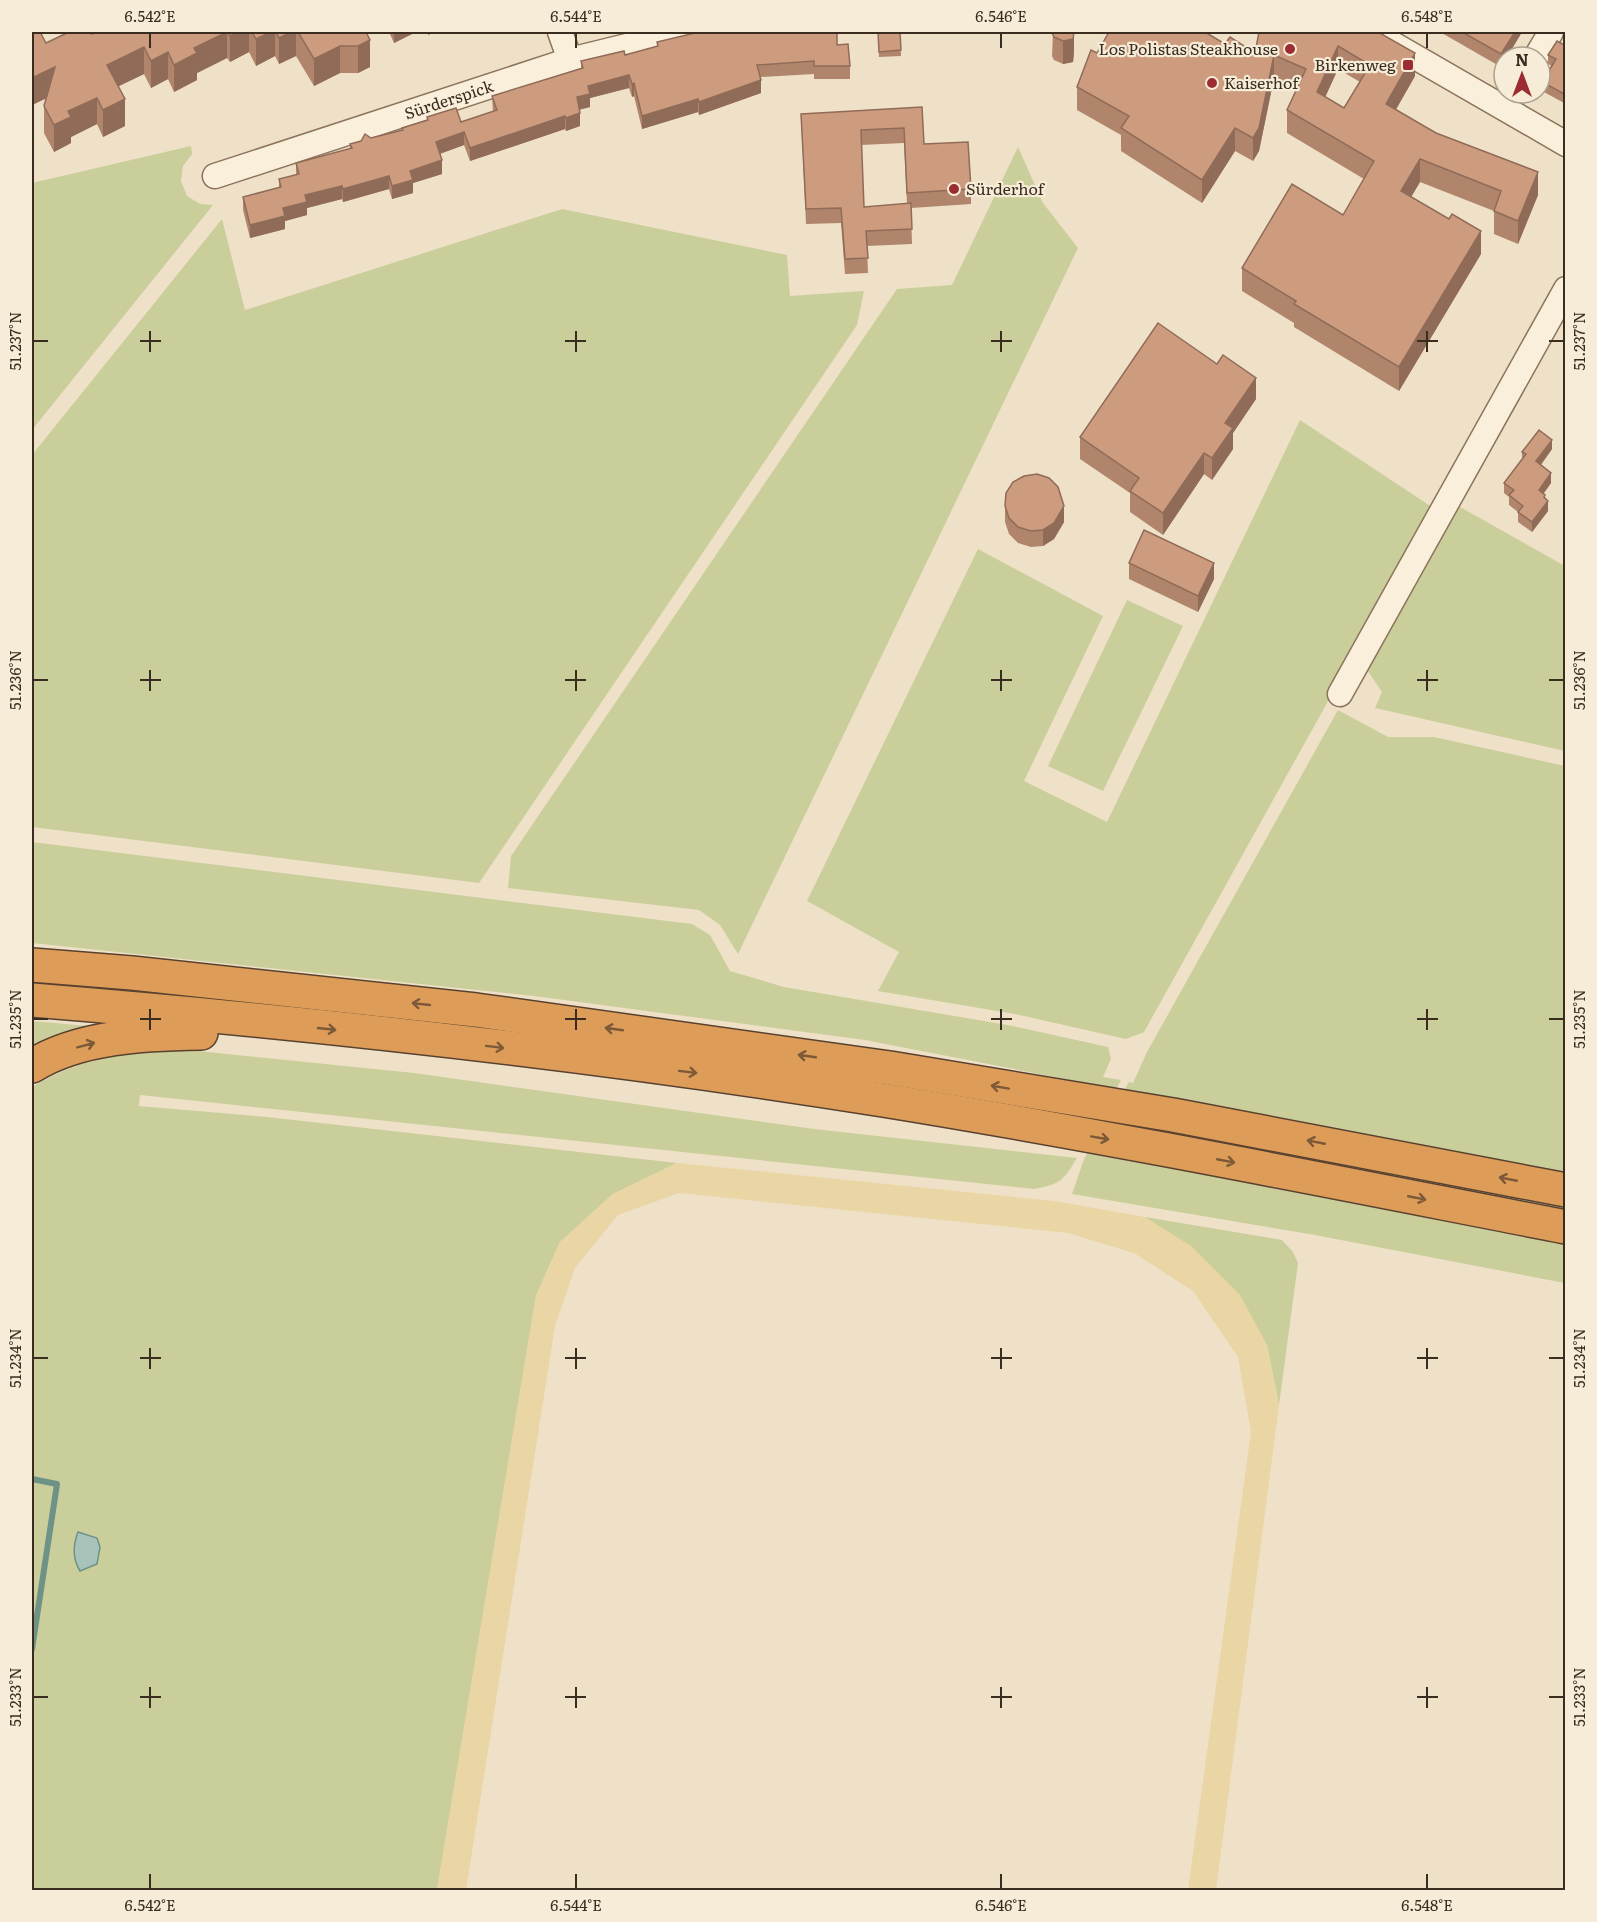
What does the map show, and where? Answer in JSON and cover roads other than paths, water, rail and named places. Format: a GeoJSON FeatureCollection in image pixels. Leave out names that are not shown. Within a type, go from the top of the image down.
{"type":"FeatureCollection","features":[{"type":"Feature","properties":{"kind":"highway"},"geometry":{"type":"LineString","coordinates":[[32,965],[132,973],[476,1010],[890,1068],[1173,1115],[1566,1190]]}},
{"type":"Feature","properties":{"kind":"highway"},"geometry":{"type":"LineString","coordinates":[[32,1000],[448,1041],[883,1100],[1168,1150],[1566,1227]]}},
{"type":"Feature","properties":{"kind":"highway"},"geometry":{"type":"LineString","coordinates":[[32,1066],[86,1044],[141,1034],[202,1033],[269,1022]]}},
{"type":"Feature","properties":{"kind":"street"},"geometry":{"type":"LineString","coordinates":[[560,32],[570,60]]}},
{"type":"Feature","properties":{"kind":"street","name":"Sürderspick"},"geometry":{"type":"LineString","coordinates":[[216,176],[570,60],[684,32]]}},
{"type":"Feature","properties":{"kind":"street"},"geometry":{"type":"LineString","coordinates":[[1372,32],[1492,92]]}},
{"type":"Feature","properties":{"kind":"street"},"geometry":{"type":"LineString","coordinates":[[1543,45],[1551,32]]}},
{"type":"Feature","properties":{"kind":"street"},"geometry":{"type":"LineString","coordinates":[[1515,105],[1566,144]]}},
{"type":"Feature","properties":{"kind":"street"},"geometry":{"type":"LineString","coordinates":[[1340,694],[1566,289]]}},
{"type":"Feature","properties":{"kind":"water"},"geometry":{"type":"Polygon","coordinates":[[[78,1532],[97,1538],[100,1547],[97,1564],[80,1571],[74,1552],[78,1532]]]}},
{"type":"Feature","properties":{"kind":"waterway"},"geometry":{"type":"LineString","coordinates":[[32,1479],[57,1484],[32,1649]]}},
{"type":"Feature","properties":{"kind":"place","name":"Los Polistas Steakhouse"},"geometry":{"type":"Point","coordinates":[1290,49]}},
{"type":"Feature","properties":{"kind":"place","name":"Birkenweg"},"geometry":{"type":"Point","coordinates":[1408,65]}},
{"type":"Feature","properties":{"kind":"place","name":"Kaiserhof"},"geometry":{"type":"Point","coordinates":[1212,83]}},
{"type":"Feature","properties":{"kind":"place","name":"Sürderhof"},"geometry":{"type":"Point","coordinates":[954,189]}}]}
